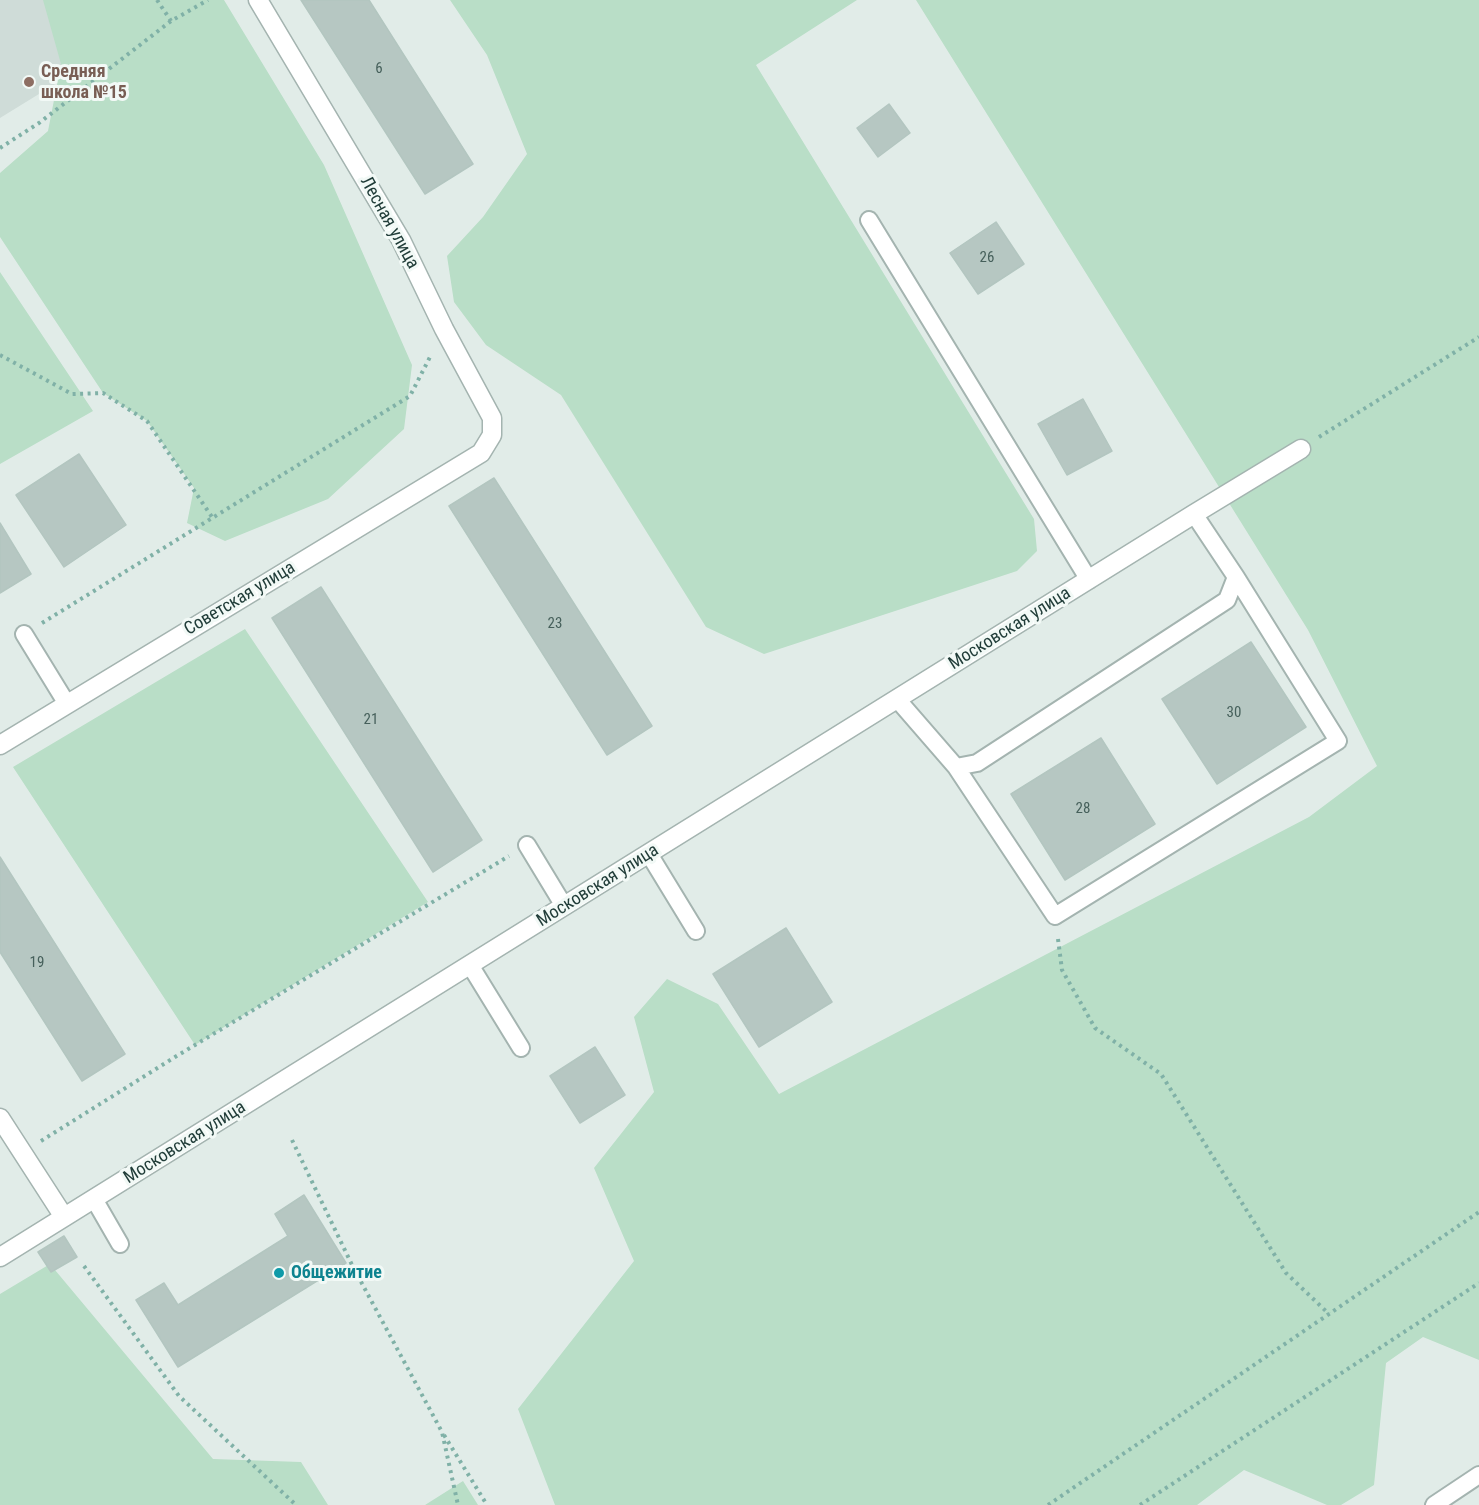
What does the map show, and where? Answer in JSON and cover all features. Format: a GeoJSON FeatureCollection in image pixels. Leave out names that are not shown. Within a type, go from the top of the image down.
{"type":"FeatureCollection","features":[{"type":"Feature","properties":{"kind":"street","name":"Лесная улица"},"geometry":{"type":"LineString","coordinates":[[258,0],[401,240],[444,329],[492,418],[492,435],[480,453]]}},
{"type":"Feature","properties":{"kind":"street","name":"Московская улица"},"geometry":{"type":"LineString","coordinates":[[0,1257],[1301,449]]}},
{"type":"Feature","properties":{"kind":"street","name":"Советская улица"},"geometry":{"type":"LineString","coordinates":[[0,745],[480,453]]}},
{"type":"Feature","properties":{"kind":"street"},"geometry":{"type":"LineString","coordinates":[[0,1118],[64,1217]]}},
{"type":"Feature","properties":{"kind":"lane"},"geometry":{"type":"LineString","coordinates":[[869,220],[1089,580]]}},
{"type":"Feature","properties":{"kind":"lane"},"geometry":{"type":"LineString","coordinates":[[897,699],[956,767],[1055,916],[1338,741],[1194,514]]}},
{"type":"Feature","properties":{"kind":"lane"},"geometry":{"type":"LineString","coordinates":[[956,767],[977,763],[1227,600],[1236,577]]}},
{"type":"Feature","properties":{"kind":"lane"},"geometry":{"type":"LineString","coordinates":[[24,634],[67,704]]}},
{"type":"Feature","properties":{"kind":"lane"},"geometry":{"type":"LineString","coordinates":[[527,845],[564,906]]}},
{"type":"Feature","properties":{"kind":"lane"},"geometry":{"type":"LineString","coordinates":[[649,854],[696,931]]}},
{"type":"Feature","properties":{"kind":"lane"},"geometry":{"type":"LineString","coordinates":[[470,965],[521,1048]]}},
{"type":"Feature","properties":{"kind":"lane"},"geometry":{"type":"LineString","coordinates":[[94,1199],[120,1244]]}},
{"type":"Feature","properties":{"kind":"lane"},"geometry":{"type":"LineString","coordinates":[[1434,1505],[1479,1475]]}},
{"type":"Feature","properties":{"kind":"path"},"geometry":{"type":"LineString","coordinates":[[157,0],[171,21]]}},
{"type":"Feature","properties":{"kind":"path"},"geometry":{"type":"LineString","coordinates":[[0,148],[39,123],[171,21],[208,0]]}},
{"type":"Feature","properties":{"kind":"path"},"geometry":{"type":"LineString","coordinates":[[24,634],[410,396],[444,329]]}},
{"type":"Feature","properties":{"kind":"path"},"geometry":{"type":"LineString","coordinates":[[1301,449],[1479,337]]}},
{"type":"Feature","properties":{"kind":"path"},"geometry":{"type":"LineString","coordinates":[[0,355],[72,394],[103,393],[147,421],[212,518]]}},
{"type":"Feature","properties":{"kind":"path"},"geometry":{"type":"LineString","coordinates":[[22,1153],[185,1051],[527,845]]}},
{"type":"Feature","properties":{"kind":"path"},"geometry":{"type":"LineString","coordinates":[[1055,916],[1062,970],[1095,1028],[1161,1074],[1286,1273],[1329,1314]]}},
{"type":"Feature","properties":{"kind":"path"},"geometry":{"type":"LineString","coordinates":[[292,1140],[352,1265],[442,1432],[487,1505]]}},
{"type":"Feature","properties":{"kind":"path"},"geometry":{"type":"LineString","coordinates":[[1048,1505],[1479,1212]]}},
{"type":"Feature","properties":{"kind":"path"},"geometry":{"type":"LineString","coordinates":[[84,1266],[179,1396],[296,1505]]}},
{"type":"Feature","properties":{"kind":"path"},"geometry":{"type":"LineString","coordinates":[[1140,1505],[1479,1283]]}},
{"type":"Feature","properties":{"kind":"path"},"geometry":{"type":"LineString","coordinates":[[442,1432],[458,1505]]}},
{"type":"Feature","properties":{"kind":"shaded area","name":"Средняя школа №15"},"geometry":{"type":"Polygon","coordinates":[[[0,0],[89,0],[117,46],[0,118],[0,0]]]}},
{"type":"Feature","properties":{"kind":"green space"},"geometry":{"type":"Polygon","coordinates":[[[43,0],[224,0],[324,165],[412,365],[404,429],[328,499],[225,541],[187,523],[194,488],[147,421],[103,393],[0,237],[0,173],[48,131],[61,64],[43,0]]]}},
{"type":"Feature","properties":{"kind":"green space"},"geometry":{"type":"Polygon","coordinates":[[[450,0],[857,0],[756,65],[1034,519],[1037,551],[1017,571],[764,654],[706,627],[561,395],[486,345],[454,302],[447,256],[483,217],[527,154],[487,55],[450,0]]]}},
{"type":"Feature","properties":{"kind":"green space"},"geometry":{"type":"Polygon","coordinates":[[[916,0],[1479,0],[1479,1360],[1423,1337],[1386,1363],[1374,1485],[1341,1505],[1327,1505],[1244,1470],[1197,1505],[555,1505],[518,1409],[634,1261],[594,1168],[654,1092],[634,1017],[667,979],[718,1004],[779,1094],[1309,817],[1377,766],[1308,630],[916,0]]]}},
{"type":"Feature","properties":{"kind":"green space"},"geometry":{"type":"Polygon","coordinates":[[[0,272],[93,411],[0,464],[0,272]]]}},
{"type":"Feature","properties":{"kind":"green space"},"geometry":{"type":"Polygon","coordinates":[[[245,629],[428,902],[195,1045],[13,767],[245,629]]]}},
{"type":"Feature","properties":{"kind":"green space"},"geometry":{"type":"Polygon","coordinates":[[[50,1264],[213,1459],[301,1462],[328,1505],[0,1505],[0,1294],[50,1264]]]}},
{"type":"Feature","properties":{"kind":"green space"},"geometry":{"type":"Polygon","coordinates":[[[463,1481],[478,1505],[425,1505],[463,1481]]]}},
{"type":"Feature","properties":{"kind":"building"},"geometry":{"type":"Polygon","coordinates":[[[301,0],[369,0],[473,164],[425,194],[301,0]]]}},
{"type":"Feature","properties":{"kind":"building"},"geometry":{"type":"Polygon","coordinates":[[[889,104],[910,133],[878,157],[857,128],[889,104]]]}},
{"type":"Feature","properties":{"kind":"building"},"geometry":{"type":"Polygon","coordinates":[[[996,222],[1024,264],[978,294],[950,253],[996,222]]]}},
{"type":"Feature","properties":{"kind":"building"},"geometry":{"type":"Polygon","coordinates":[[[1083,399],[1112,451],[1067,475],[1038,424],[1083,399]]]}},
{"type":"Feature","properties":{"kind":"building"},"geometry":{"type":"Polygon","coordinates":[[[79,454],[126,525],[64,567],[16,495],[79,454]]]}},
{"type":"Feature","properties":{"kind":"building"},"geometry":{"type":"Polygon","coordinates":[[[494,478],[652,726],[607,755],[449,506],[494,478]]]}},
{"type":"Feature","properties":{"kind":"building"},"geometry":{"type":"Polygon","coordinates":[[[0,523],[31,574],[0,593],[0,523]]]}},
{"type":"Feature","properties":{"kind":"building"},"geometry":{"type":"Polygon","coordinates":[[[321,587],[482,840],[433,872],[272,618],[321,587]]]}},
{"type":"Feature","properties":{"kind":"building"},"geometry":{"type":"Polygon","coordinates":[[[1251,642],[1306,727],[1217,784],[1162,699],[1251,642]]]}},
{"type":"Feature","properties":{"kind":"building"},"geometry":{"type":"Polygon","coordinates":[[[1101,738],[1155,824],[1065,880],[1011,794],[1101,738]]]}},
{"type":"Feature","properties":{"kind":"building"},"geometry":{"type":"Polygon","coordinates":[[[0,857],[125,1054],[82,1081],[0,952],[0,857]]]}},
{"type":"Feature","properties":{"kind":"building"},"geometry":{"type":"Polygon","coordinates":[[[786,928],[832,1002],[759,1047],[713,974],[786,928]]]}},
{"type":"Feature","properties":{"kind":"building"},"geometry":{"type":"Polygon","coordinates":[[[595,1047],[625,1095],[580,1123],[550,1076],[595,1047]]]}},
{"type":"Feature","properties":{"kind":"building","name":"Общежитие"},"geometry":{"type":"Polygon","coordinates":[[[304,1195],[346,1263],[178,1367],[136,1300],[164,1283],[178,1305],[288,1236],[275,1214],[304,1195]]]}},
{"type":"Feature","properties":{"kind":"building"},"geometry":{"type":"Polygon","coordinates":[[[64,1236],[77,1257],[51,1272],[38,1252],[64,1236]]]}},
{"type":"Feature","properties":{"kind":"place","name":"Средняя школа №15"},"geometry":{"type":"Point","coordinates":[29,82]}},
{"type":"Feature","properties":{"kind":"place","name":"Общежитие"},"geometry":{"type":"Point","coordinates":[279,1273]}}]}
